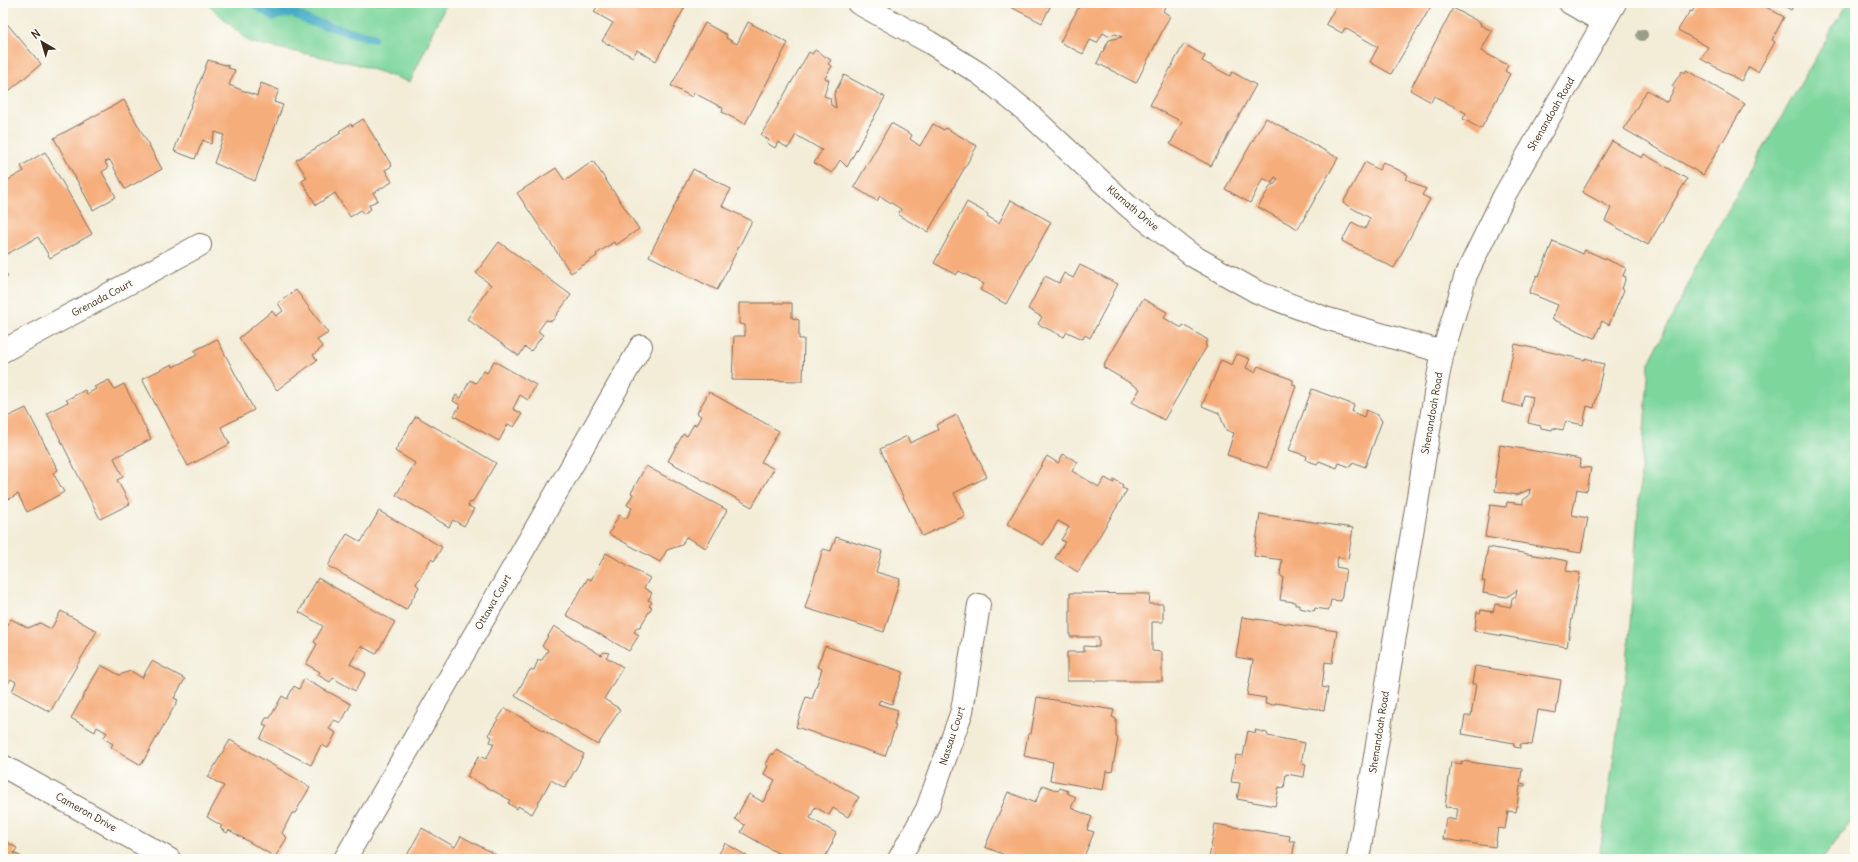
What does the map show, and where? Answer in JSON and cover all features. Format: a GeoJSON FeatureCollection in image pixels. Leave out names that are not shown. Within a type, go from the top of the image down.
{"type":"FeatureCollection","features":[{"type":"Feature","properties":{"kind":"street","name":"Klamath Drive"},"geometry":{"type":"LineString","coordinates":[[858,3],[929,42],[980,74],[1027,112],[1129,207],[1193,256],[1257,292],[1325,318],[1443,352]]}},
{"type":"Feature","properties":{"kind":"street"},"geometry":{"type":"LineString","coordinates":[[1570,3],[1603,22]]}},
{"type":"Feature","properties":{"kind":"street","name":"Shenandoah Road"},"geometry":{"type":"LineString","coordinates":[[1358,859],[1443,352],[1466,274],[1504,196],[1615,3]]}},
{"type":"Feature","properties":{"kind":"street","name":"Grenada Court"},"geometry":{"type":"LineString","coordinates":[[3,351],[200,245]]}},
{"type":"Feature","properties":{"kind":"street","name":"Ottawa Court"},"geometry":{"type":"LineString","coordinates":[[345,859],[641,346]]}},
{"type":"Feature","properties":{"kind":"street","name":"Nassau Court"},"geometry":{"type":"LineString","coordinates":[[899,859],[927,809],[962,710],[979,605]]}},
{"type":"Feature","properties":{"kind":"street","name":"Cameron Drive"},"geometry":{"type":"LineString","coordinates":[[3,766],[169,859]]}},
{"type":"Feature","properties":{"kind":"green space"},"geometry":{"type":"Polygon","coordinates":[[[207,3],[447,3],[410,82],[356,64],[249,42],[207,3]]]}},
{"type":"Feature","properties":{"kind":"green space"},"geometry":{"type":"Polygon","coordinates":[[[1847,3],[1855,3],[1855,815],[1822,859],[1599,859],[1627,665],[1649,363],[1708,245],[1847,3]]]}},
{"type":"Feature","properties":{"kind":"building"},"geometry":{"type":"Polygon","coordinates":[[[599,3],[687,3],[656,61],[637,50],[633,57],[602,41],[613,23],[594,12],[599,3]]]}},
{"type":"Feature","properties":{"kind":"building"},"geometry":{"type":"Polygon","coordinates":[[[1003,3],[1052,3],[1042,23],[1003,3]]]}},
{"type":"Feature","properties":{"kind":"building"},"geometry":{"type":"Polygon","coordinates":[[[1081,3],[1167,3],[1163,11],[1170,16],[1136,83],[1097,63],[1109,40],[1122,37],[1116,34],[1108,36],[1103,33],[1097,43],[1090,40],[1083,54],[1060,42],[1081,3]]]}},
{"type":"Feature","properties":{"kind":"building"},"geometry":{"type":"Polygon","coordinates":[[[1338,3],[1433,3],[1391,74],[1370,62],[1378,47],[1345,28],[1342,33],[1326,24],[1338,3]]]}},
{"type":"Feature","properties":{"kind":"building"},"geometry":{"type":"Polygon","coordinates":[[[1697,3],[1759,3],[1784,17],[1772,40],[1775,42],[1758,72],[1749,67],[1741,81],[1701,59],[1708,47],[1678,30],[1697,3]]]}},
{"type":"Feature","properties":{"kind":"building"},"geometry":{"type":"Polygon","coordinates":[[[1779,3],[1795,3],[1791,10],[1779,3]]]}},
{"type":"Feature","properties":{"kind":"building"},"geometry":{"type":"Polygon","coordinates":[[[1453,8],[1481,23],[1480,25],[1492,31],[1481,51],[1508,65],[1505,71],[1510,74],[1481,129],[1463,119],[1466,113],[1434,96],[1431,102],[1410,90],[1453,8]]]}},
{"type":"Feature","properties":{"kind":"building"},"geometry":{"type":"Polygon","coordinates":[[[3,19],[41,64],[3,96],[3,19]]]}},
{"type":"Feature","properties":{"kind":"building"},"geometry":{"type":"Polygon","coordinates":[[[748,22],[788,43],[745,124],[722,112],[723,108],[694,93],[692,97],[671,86],[705,23],[727,35],[726,38],[737,44],[748,22]]]}},
{"type":"Feature","properties":{"kind":"building"},"geometry":{"type":"Polygon","coordinates":[[[1184,44],[1205,56],[1202,61],[1230,76],[1232,72],[1256,85],[1211,166],[1170,144],[1182,122],[1150,105],[1184,44]]]}},
{"type":"Feature","properties":{"kind":"building"},"geometry":{"type":"Polygon","coordinates":[[[815,50],[831,60],[828,64],[832,66],[825,78],[829,80],[824,96],[830,98],[831,105],[836,108],[834,94],[844,75],[885,97],[847,167],[840,160],[832,173],[814,163],[822,150],[796,135],[788,148],[778,142],[775,148],[767,143],[769,140],[761,135],[809,52],[812,54],[815,50]]]}},
{"type":"Feature","properties":{"kind":"building"},"geometry":{"type":"Polygon","coordinates":[[[208,60],[229,66],[228,68],[235,70],[229,85],[257,96],[261,83],[279,90],[274,102],[283,105],[255,181],[214,163],[224,135],[215,132],[211,144],[203,140],[195,159],[174,151],[208,60]]]}},
{"type":"Feature","properties":{"kind":"building"},"geometry":{"type":"Polygon","coordinates":[[[1686,70],[1745,104],[1703,175],[1624,129],[1647,90],[1667,102],[1675,88],[1672,86],[1682,71],[1685,73],[1686,70]]]}},
{"type":"Feature","properties":{"kind":"building"},"geometry":{"type":"Polygon","coordinates":[[[124,100],[162,169],[125,189],[110,160],[105,162],[108,168],[102,172],[116,197],[93,210],[54,138],[124,100]]]}},
{"type":"Feature","properties":{"kind":"building"},"geometry":{"type":"Polygon","coordinates":[[[1266,118],[1338,158],[1298,229],[1258,207],[1271,185],[1275,184],[1278,179],[1275,177],[1272,183],[1263,178],[1250,203],[1225,189],[1266,118]]]}},
{"type":"Feature","properties":{"kind":"building"},"geometry":{"type":"Polygon","coordinates":[[[363,119],[392,166],[385,170],[392,182],[373,193],[378,200],[369,205],[371,209],[363,214],[361,210],[350,217],[335,193],[316,205],[302,181],[307,178],[296,160],[341,133],[339,131],[351,124],[352,126],[363,119]]]}},
{"type":"Feature","properties":{"kind":"building"},"geometry":{"type":"Polygon","coordinates":[[[891,123],[912,135],[910,139],[920,146],[933,124],[944,130],[946,128],[977,146],[928,232],[898,215],[901,209],[880,196],[877,201],[854,187],[891,123]]]}},
{"type":"Feature","properties":{"kind":"building"},"geometry":{"type":"Polygon","coordinates":[[[1612,141],[1642,158],[1644,154],[1687,179],[1648,245],[1605,221],[1611,208],[1582,192],[1612,141]]]}},
{"type":"Feature","properties":{"kind":"building"},"geometry":{"type":"Polygon","coordinates":[[[45,152],[92,234],[50,258],[38,237],[7,254],[3,247],[3,183],[24,171],[21,166],[45,152]]]}},
{"type":"Feature","properties":{"kind":"building"},"geometry":{"type":"Polygon","coordinates":[[[593,161],[639,229],[616,245],[614,242],[596,254],[597,256],[571,273],[517,193],[556,168],[565,181],[593,161]]]}},
{"type":"Feature","properties":{"kind":"building"},"geometry":{"type":"Polygon","coordinates":[[[1365,162],[1379,170],[1383,162],[1408,175],[1406,179],[1426,189],[1422,195],[1430,199],[1394,268],[1342,241],[1352,222],[1365,229],[1370,218],[1343,203],[1365,162]]]}},
{"type":"Feature","properties":{"kind":"building"},"geometry":{"type":"Polygon","coordinates":[[[693,169],[731,189],[722,206],[752,221],[717,290],[649,256],[693,169]]]}},
{"type":"Feature","properties":{"kind":"building"},"geometry":{"type":"Polygon","coordinates":[[[1011,200],[1051,222],[1006,304],[980,290],[984,284],[959,271],[956,275],[934,263],[967,202],[988,214],[987,216],[999,223],[1011,200]]]}},
{"type":"Feature","properties":{"kind":"building"},"geometry":{"type":"Polygon","coordinates":[[[1553,241],[1583,254],[1585,250],[1626,268],[1623,276],[1626,277],[1622,289],[1624,290],[1609,325],[1602,321],[1595,338],[1552,319],[1558,305],[1529,293],[1537,275],[1539,276],[1553,241]]]}},
{"type":"Feature","properties":{"kind":"building"},"geometry":{"type":"Polygon","coordinates":[[[499,242],[571,295],[552,321],[546,320],[538,331],[543,335],[531,351],[525,347],[519,356],[467,319],[491,285],[476,273],[499,242]]]}},
{"type":"Feature","properties":{"kind":"building"},"geometry":{"type":"Polygon","coordinates":[[[1080,265],[1118,284],[1090,338],[1085,335],[1083,339],[1067,332],[1064,337],[1038,324],[1042,317],[1028,309],[1045,276],[1059,283],[1064,273],[1073,278],[1080,265]]]}},
{"type":"Feature","properties":{"kind":"building"},"geometry":{"type":"Polygon","coordinates":[[[3,267],[8,277],[3,280],[3,267]]]}},
{"type":"Feature","properties":{"kind":"building"},"geometry":{"type":"Polygon","coordinates":[[[296,290],[328,333],[317,340],[323,347],[313,355],[317,360],[277,390],[239,338],[272,311],[276,316],[283,311],[278,303],[296,290]]]}},
{"type":"Feature","properties":{"kind":"building"},"geometry":{"type":"Polygon","coordinates":[[[1143,299],[1167,312],[1164,318],[1182,328],[1183,325],[1208,340],[1205,345],[1207,346],[1164,420],[1132,402],[1140,389],[1103,367],[1143,299]]]}},
{"type":"Feature","properties":{"kind":"building"},"geometry":{"type":"Polygon","coordinates":[[[739,303],[792,303],[792,318],[799,320],[799,339],[804,339],[803,381],[732,380],[734,336],[745,336],[745,325],[739,324],[739,303]]]}},
{"type":"Feature","properties":{"kind":"building"},"geometry":{"type":"Polygon","coordinates":[[[217,339],[254,410],[221,427],[230,444],[188,466],[142,379],[172,364],[173,367],[197,355],[194,351],[217,339]]]}},
{"type":"Feature","properties":{"kind":"building"},"geometry":{"type":"Polygon","coordinates":[[[1515,344],[1585,360],[1585,358],[1604,364],[1594,408],[1587,406],[1583,425],[1566,421],[1563,430],[1541,428],[1541,426],[1528,423],[1533,397],[1524,395],[1521,407],[1502,402],[1515,344]]]}},
{"type":"Feature","properties":{"kind":"building"},"geometry":{"type":"Polygon","coordinates":[[[1237,354],[1250,359],[1246,368],[1255,372],[1258,366],[1293,380],[1293,385],[1296,386],[1267,468],[1227,455],[1234,433],[1226,430],[1219,413],[1202,406],[1221,360],[1232,365],[1237,354]]]}},
{"type":"Feature","properties":{"kind":"building"},"geometry":{"type":"Polygon","coordinates":[[[494,361],[536,385],[528,400],[520,395],[513,409],[522,414],[514,427],[508,424],[499,441],[454,416],[460,405],[453,401],[456,395],[461,398],[470,380],[476,383],[484,371],[487,373],[494,361]]]}},
{"type":"Feature","properties":{"kind":"building"},"geometry":{"type":"Polygon","coordinates":[[[109,380],[114,389],[124,384],[151,439],[114,458],[123,477],[117,480],[130,504],[100,519],[47,413],[68,402],[66,400],[85,390],[87,394],[96,389],[94,387],[109,380]]]}},
{"type":"Feature","properties":{"kind":"building"},"geometry":{"type":"Polygon","coordinates":[[[1312,389],[1354,405],[1352,412],[1364,417],[1366,410],[1378,415],[1382,421],[1365,467],[1353,462],[1350,467],[1339,463],[1337,468],[1319,461],[1317,464],[1306,460],[1307,456],[1289,450],[1312,389]]]}},
{"type":"Feature","properties":{"kind":"building"},"geometry":{"type":"Polygon","coordinates":[[[709,392],[779,431],[761,462],[774,469],[752,507],[668,461],[683,434],[687,436],[694,424],[696,425],[701,416],[697,413],[709,392]]]}},
{"type":"Feature","properties":{"kind":"building"},"geometry":{"type":"Polygon","coordinates":[[[26,408],[58,470],[53,473],[64,492],[27,512],[18,494],[9,499],[3,496],[3,419],[26,408]]]}},
{"type":"Feature","properties":{"kind":"building"},"geometry":{"type":"Polygon","coordinates":[[[957,415],[987,477],[954,493],[965,516],[922,536],[880,449],[907,436],[910,443],[938,430],[936,425],[957,415]]]}},
{"type":"Feature","properties":{"kind":"building"},"geometry":{"type":"Polygon","coordinates":[[[416,416],[496,463],[472,503],[470,502],[468,506],[474,509],[464,526],[453,520],[449,527],[396,495],[415,463],[395,451],[416,416]]]}},
{"type":"Feature","properties":{"kind":"building"},"geometry":{"type":"Polygon","coordinates":[[[1500,445],[1581,459],[1580,467],[1591,468],[1587,491],[1577,489],[1572,515],[1588,518],[1581,553],[1485,537],[1490,505],[1506,507],[1507,502],[1523,504],[1523,500],[1529,496],[1530,489],[1517,495],[1495,491],[1497,479],[1495,478],[1500,445]]]}},
{"type":"Feature","properties":{"kind":"building"},"geometry":{"type":"Polygon","coordinates":[[[1063,454],[1078,462],[1072,471],[1099,487],[1105,478],[1114,483],[1114,479],[1123,485],[1122,488],[1127,490],[1078,572],[1055,558],[1065,542],[1061,540],[1069,527],[1058,521],[1043,545],[1007,524],[1047,456],[1058,463],[1063,454]]]}},
{"type":"Feature","properties":{"kind":"building"},"geometry":{"type":"Polygon","coordinates":[[[646,466],[727,510],[706,548],[686,537],[682,545],[667,550],[660,562],[609,534],[619,515],[626,519],[632,508],[627,505],[633,494],[631,493],[646,466]]]}},
{"type":"Feature","properties":{"kind":"building"},"geometry":{"type":"Polygon","coordinates":[[[379,511],[442,547],[434,561],[431,559],[416,584],[419,587],[406,610],[328,566],[347,534],[361,542],[379,511]]]}},
{"type":"Feature","properties":{"kind":"building"},"geometry":{"type":"Polygon","coordinates":[[[1260,514],[1353,528],[1348,559],[1338,557],[1336,567],[1346,569],[1341,601],[1331,600],[1329,610],[1315,608],[1314,611],[1299,608],[1299,605],[1295,605],[1295,602],[1280,600],[1283,577],[1280,575],[1282,560],[1254,556],[1260,514]]]}},
{"type":"Feature","properties":{"kind":"building"},"geometry":{"type":"Polygon","coordinates":[[[836,537],[882,551],[876,572],[900,579],[884,632],[805,608],[823,549],[831,551],[836,537]]]}},
{"type":"Feature","properties":{"kind":"building"},"geometry":{"type":"Polygon","coordinates":[[[1488,547],[1568,561],[1566,571],[1580,573],[1567,647],[1474,631],[1477,612],[1480,613],[1481,610],[1493,612],[1495,604],[1511,607],[1512,598],[1516,596],[1517,590],[1507,597],[1483,593],[1485,581],[1482,581],[1488,547]]]}},
{"type":"Feature","properties":{"kind":"building"},"geometry":{"type":"Polygon","coordinates":[[[606,553],[650,578],[644,588],[652,593],[648,600],[652,602],[649,606],[652,607],[640,627],[637,627],[634,632],[639,635],[629,651],[566,615],[588,578],[591,580],[606,553]]]}},
{"type":"Feature","properties":{"kind":"building"},"geometry":{"type":"Polygon","coordinates":[[[318,578],[395,622],[376,654],[361,646],[350,664],[366,673],[355,691],[333,678],[330,682],[318,675],[320,672],[306,664],[317,644],[314,642],[323,626],[299,612],[318,578]]]}},
{"type":"Feature","properties":{"kind":"building"},"geometry":{"type":"Polygon","coordinates":[[[1070,593],[1150,594],[1149,604],[1163,604],[1163,622],[1152,622],[1152,651],[1162,652],[1162,681],[1067,681],[1067,652],[1084,652],[1084,646],[1099,647],[1099,637],[1070,637],[1070,593]]]}},
{"type":"Feature","properties":{"kind":"building"},"geometry":{"type":"Polygon","coordinates":[[[61,611],[97,631],[50,712],[12,691],[16,682],[11,679],[3,690],[3,633],[11,619],[28,628],[40,623],[51,629],[61,611]]]}},
{"type":"Feature","properties":{"kind":"building"},"geometry":{"type":"Polygon","coordinates":[[[1242,617],[1337,631],[1332,663],[1325,662],[1322,687],[1328,688],[1324,710],[1275,703],[1275,705],[1265,704],[1266,698],[1247,695],[1253,660],[1236,657],[1242,617]]]}},
{"type":"Feature","properties":{"kind":"building"},"geometry":{"type":"Polygon","coordinates":[[[554,626],[601,655],[604,652],[609,653],[606,657],[623,667],[604,699],[620,709],[598,745],[515,696],[530,670],[534,670],[538,660],[542,660],[548,650],[542,646],[554,626]]]}},
{"type":"Feature","properties":{"kind":"building"},"geometry":{"type":"Polygon","coordinates":[[[825,646],[903,672],[892,704],[880,700],[878,704],[898,710],[894,724],[896,725],[885,756],[796,727],[806,697],[812,699],[822,669],[817,667],[825,646]]]}},
{"type":"Feature","properties":{"kind":"building"},"geometry":{"type":"Polygon","coordinates":[[[152,661],[185,679],[174,698],[178,700],[141,765],[111,747],[113,744],[103,738],[107,733],[97,727],[95,732],[71,718],[101,665],[119,675],[131,671],[142,678],[152,661]]]}},
{"type":"Feature","properties":{"kind":"building"},"geometry":{"type":"Polygon","coordinates":[[[1475,666],[1561,680],[1556,713],[1538,710],[1532,745],[1520,744],[1520,748],[1514,747],[1514,743],[1462,734],[1465,716],[1471,716],[1476,684],[1472,684],[1475,666]]]}},
{"type":"Feature","properties":{"kind":"building"},"geometry":{"type":"Polygon","coordinates":[[[304,679],[351,704],[341,723],[334,720],[329,729],[336,733],[328,748],[321,745],[311,765],[260,739],[267,726],[263,724],[266,718],[270,718],[282,696],[287,699],[294,686],[299,689],[304,679]]]}},
{"type":"Feature","properties":{"kind":"building"},"geometry":{"type":"Polygon","coordinates":[[[1037,697],[1114,710],[1112,717],[1116,719],[1116,737],[1118,738],[1112,772],[1106,771],[1103,790],[1050,780],[1053,762],[1024,756],[1028,734],[1031,734],[1037,697]]]}},
{"type":"Feature","properties":{"kind":"building"},"geometry":{"type":"Polygon","coordinates":[[[505,708],[584,754],[565,788],[551,780],[532,814],[518,806],[517,809],[508,803],[510,800],[467,776],[479,756],[486,759],[494,744],[490,742],[492,737],[488,735],[505,708]]]}},
{"type":"Feature","properties":{"kind":"building"},"geometry":{"type":"Polygon","coordinates":[[[1255,730],[1267,733],[1268,736],[1305,743],[1301,763],[1306,764],[1304,777],[1286,774],[1284,788],[1279,787],[1275,806],[1237,799],[1240,783],[1231,782],[1236,755],[1243,756],[1248,731],[1256,733],[1255,730]]]}},
{"type":"Feature","properties":{"kind":"building"},"geometry":{"type":"Polygon","coordinates":[[[230,740],[310,787],[295,813],[292,813],[282,833],[287,838],[275,857],[229,830],[227,833],[220,828],[222,826],[207,817],[224,786],[208,777],[230,740]]]}},
{"type":"Feature","properties":{"kind":"building"},"geometry":{"type":"Polygon","coordinates":[[[777,750],[859,797],[848,817],[833,808],[829,815],[815,807],[810,818],[836,833],[824,859],[788,859],[741,832],[745,825],[735,819],[749,794],[763,802],[775,780],[764,774],[768,766],[766,764],[772,753],[773,755],[777,750]]]}},
{"type":"Feature","properties":{"kind":"building"},"geometry":{"type":"Polygon","coordinates":[[[1461,761],[1522,769],[1520,783],[1525,784],[1525,786],[1520,786],[1516,812],[1508,811],[1505,829],[1498,828],[1495,847],[1443,839],[1446,818],[1456,820],[1458,808],[1445,807],[1451,762],[1462,764],[1461,761]]]}},
{"type":"Feature","properties":{"kind":"building"},"geometry":{"type":"Polygon","coordinates":[[[1043,785],[1058,791],[1060,788],[1068,791],[1067,793],[1076,797],[1071,808],[1092,817],[1087,830],[1094,832],[1083,859],[1015,859],[985,847],[1008,792],[1035,803],[1043,785]]]}},
{"type":"Feature","properties":{"kind":"building"},"geometry":{"type":"Polygon","coordinates":[[[1215,824],[1290,836],[1289,841],[1295,841],[1292,859],[1209,859],[1215,824]]]}},
{"type":"Feature","properties":{"kind":"building"},"geometry":{"type":"Polygon","coordinates":[[[422,828],[455,847],[461,836],[498,856],[496,859],[405,859],[422,828]]]}},
{"type":"Feature","properties":{"kind":"building"},"geometry":{"type":"Polygon","coordinates":[[[3,840],[17,848],[14,853],[25,859],[3,859],[3,840]]]}},
{"type":"Feature","properties":{"kind":"building"},"geometry":{"type":"Polygon","coordinates":[[[725,843],[752,859],[716,859],[725,843]]]}},
{"type":"Feature","properties":{"kind":"waterway"},"geometry":{"type":"LineString","coordinates":[[253,3],[273,16],[292,12],[309,21],[373,38]]}}]}
